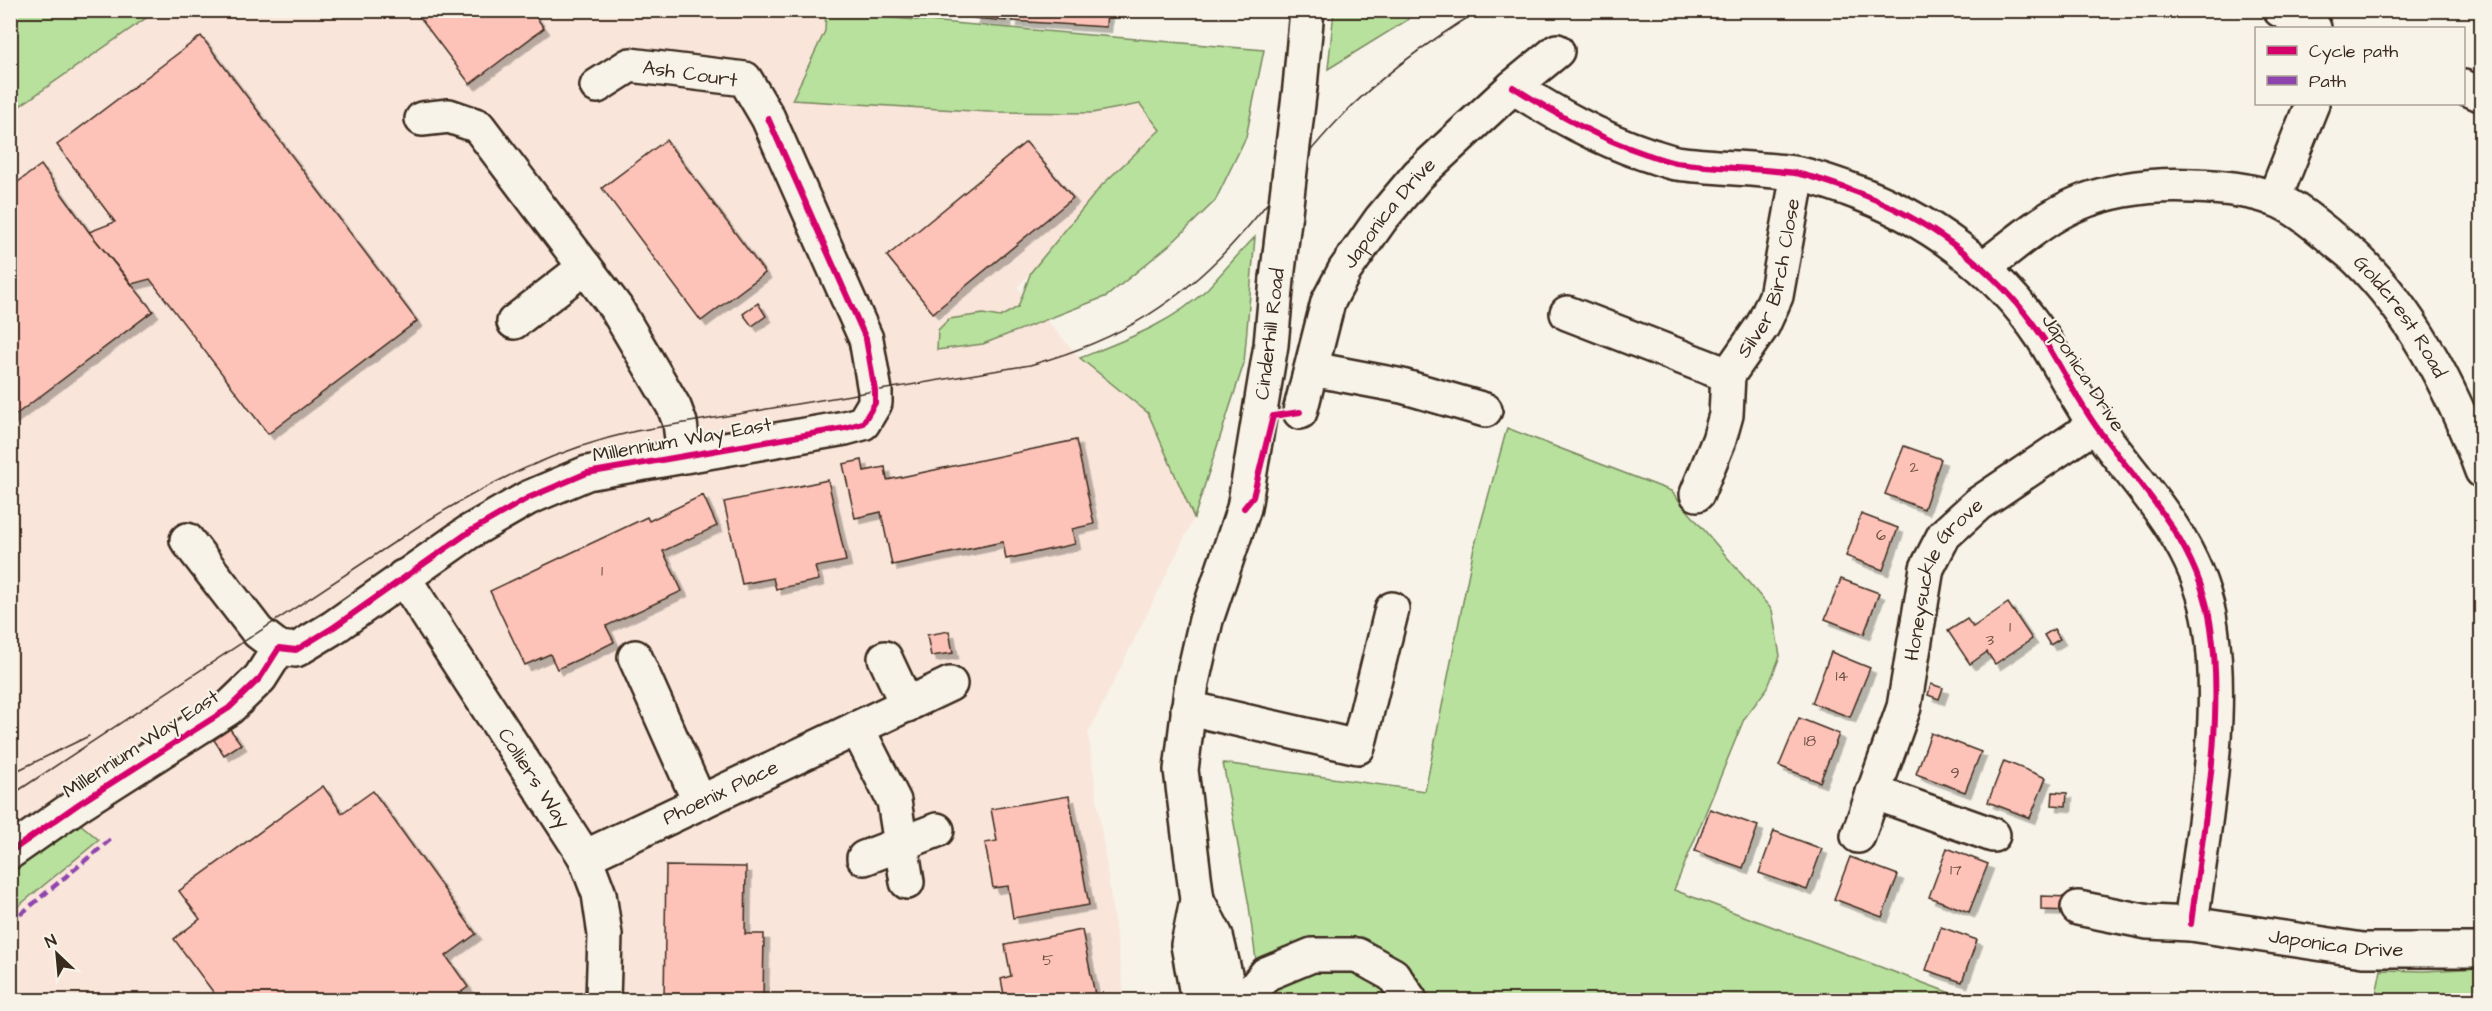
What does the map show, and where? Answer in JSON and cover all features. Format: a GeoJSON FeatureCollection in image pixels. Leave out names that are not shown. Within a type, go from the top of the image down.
{"type":"FeatureCollection","features":[{"type":"Feature","properties":{"kind":"street","name":"Cinderhill Road"},"geometry":{"type":"LineString","coordinates":[[1198,1000],[1188,945],[1197,900],[1181,770],[1192,682],[1206,620],[1244,508],[1271,345],[1307,10]]}},
{"type":"Feature","properties":{"kind":"street"},"geometry":{"type":"LineString","coordinates":[[2280,10],[2312,27]]}},
{"type":"Feature","properties":{"kind":"street","name":"Japonica Drive"},"geometry":{"type":"LineString","coordinates":[[1300,412],[1328,302],[1345,270],[1381,219],[1418,175],[1513,87],[1557,51]]}},
{"type":"Feature","properties":{"kind":"street","name":"Ash Court"},"geometry":{"type":"LineString","coordinates":[[597,86],[630,65],[746,79],[768,118]]}},
{"type":"Feature","properties":{"kind":"street","name":"Japonica Drive"},"geometry":{"type":"LineString","coordinates":[[1513,87],[1563,119],[1619,145],[1674,162],[1798,174],[1849,189],[1908,213],[1983,268],[2014,298],[2042,337],[2095,425],[2180,536],[2200,580],[2211,624],[2217,676],[2214,739],[2191,924]]}},
{"type":"Feature","properties":{"kind":"street"},"geometry":{"type":"LineString","coordinates":[[2465,88],[2481,95]]}},
{"type":"Feature","properties":{"kind":"street"},"geometry":{"type":"LineString","coordinates":[[2274,199],[2312,105]]}},
{"type":"Feature","properties":{"kind":"street"},"geometry":{"type":"LineString","coordinates":[[422,119],[449,117],[478,126],[616,308],[667,392],[680,423],[684,455]]}},
{"type":"Feature","properties":{"kind":"street","name":"Millennium Way East"},"geometry":{"type":"LineString","coordinates":[[10,852],[80,803],[229,708],[260,678],[279,648],[296,650],[334,627],[470,532],[528,498],[587,473],[863,423],[875,403],[866,339],[768,118]]}},
{"type":"Feature","properties":{"kind":"street","name":"Silver Birch Close"},"geometry":{"type":"LineString","coordinates":[[1567,313],[1680,356],[1728,385],[1763,325],[1776,296],[1798,174]]}},
{"type":"Feature","properties":{"kind":"street","name":"Goldcrest Road"},"geometry":{"type":"LineString","coordinates":[[1983,268],[2036,229],[2076,204],[2116,191],[2160,184],[2224,188],[2274,199],[2307,218],[2358,260],[2391,297],[2446,386],[2481,471]]}},
{"type":"Feature","properties":{"kind":"street"},"geometry":{"type":"LineString","coordinates":[[514,322],[585,267]]}},
{"type":"Feature","properties":{"kind":"street"},"geometry":{"type":"LineString","coordinates":[[1312,369],[1402,386],[1485,410]]}},
{"type":"Feature","properties":{"kind":"street"},"geometry":{"type":"LineString","coordinates":[[1697,494],[1719,440],[1728,385]]}},
{"type":"Feature","properties":{"kind":"street","name":"Honeysuckle Grove"},"geometry":{"type":"LineString","coordinates":[[1858,836],[1887,798],[1927,568],[1944,535],[1978,504],[2095,425]]}},
{"type":"Feature","properties":{"kind":"street"},"geometry":{"type":"LineString","coordinates":[[187,540],[258,632],[279,648]]}},
{"type":"Feature","properties":{"kind":"street","name":"Colliers Way"},"geometry":{"type":"LineString","coordinates":[[403,577],[585,857],[599,894],[605,935],[603,1000]]}},
{"type":"Feature","properties":{"kind":"street"},"geometry":{"type":"LineString","coordinates":[[1188,708],[1358,747],[1392,609]]}},
{"type":"Feature","properties":{"kind":"street"},"geometry":{"type":"LineString","coordinates":[[635,657],[700,803]]}},
{"type":"Feature","properties":{"kind":"street"},"geometry":{"type":"LineString","coordinates":[[885,658],[906,705]]}},
{"type":"Feature","properties":{"kind":"street","name":"Phoenix Place"},"geometry":{"type":"LineString","coordinates":[[585,857],[950,684]]}},
{"type":"Feature","properties":{"kind":"street"},"geometry":{"type":"LineString","coordinates":[[857,728],[894,801],[899,845],[907,882]]}},
{"type":"Feature","properties":{"kind":"street"},"geometry":{"type":"LineString","coordinates":[[1887,798],[1994,835]]}},
{"type":"Feature","properties":{"kind":"street"},"geometry":{"type":"LineString","coordinates":[[864,858],[937,830]]}},
{"type":"Feature","properties":{"kind":"street","name":"Cinderhill Road"},"geometry":{"type":"LineString","coordinates":[[1197,900],[1216,936],[1231,1000]]}},
{"type":"Feature","properties":{"kind":"street","name":"Japonica Drive"},"geometry":{"type":"LineString","coordinates":[[2078,908],[2148,922],[2191,924],[2363,951],[2481,950]]}},
{"type":"Feature","properties":{"kind":"street"},"geometry":{"type":"LineString","coordinates":[[1245,1000],[1266,974],[1312,955],[1357,955],[1393,975],[1410,1000]]}},
{"type":"Feature","properties":{"kind":"shaded area"},"geometry":{"type":"Polygon","coordinates":[[[847,10],[847,14],[1089,36],[1164,136],[1017,287],[1080,358],[1148,413],[1194,518],[1088,734],[1125,1000],[11,1000],[11,112],[156,11],[847,10]]]}},
{"type":"Feature","properties":{"kind":"green space"},"geometry":{"type":"Polygon","coordinates":[[[11,10],[156,10],[156,11],[11,112],[11,10]]]}},
{"type":"Feature","properties":{"kind":"green space"},"geometry":{"type":"Polygon","coordinates":[[[1334,10],[1416,11],[1406,21],[1328,69],[1334,10]]]}},
{"type":"Feature","properties":{"kind":"green space"},"geometry":{"type":"Polygon","coordinates":[[[826,11],[848,11],[847,14],[1264,50],[1246,137],[1215,201],[1173,242],[1107,296],[983,344],[937,350],[938,330],[949,319],[983,314],[1000,317],[1018,307],[1031,272],[1102,185],[1160,130],[1140,104],[1092,113],[989,112],[792,100],[825,31],[826,11]]]}},
{"type":"Feature","properties":{"kind":"green space"},"geometry":{"type":"Polygon","coordinates":[[[1255,237],[1244,363],[1194,518],[1148,413],[1080,358],[1148,329],[1180,311],[1208,288],[1255,237]]]}},
{"type":"Feature","properties":{"kind":"green space"},"geometry":{"type":"Polygon","coordinates":[[[1507,428],[1671,491],[1772,610],[1780,656],[1768,687],[1744,719],[1674,890],[1969,1000],[1261,1000],[1249,906],[1223,763],[1425,791],[1473,552],[1507,428]]]}},
{"type":"Feature","properties":{"kind":"green space"},"geometry":{"type":"Polygon","coordinates":[[[78,822],[99,840],[11,912],[10,872],[78,822]]]}},
{"type":"Feature","properties":{"kind":"green space"},"geometry":{"type":"Polygon","coordinates":[[[2481,968],[2481,1000],[2375,1000],[2381,970],[2424,971],[2481,968]]]}},
{"type":"Feature","properties":{"kind":"building"},"geometry":{"type":"Polygon","coordinates":[[[414,10],[531,10],[544,28],[470,84],[414,10]]]}},
{"type":"Feature","properties":{"kind":"building"},"geometry":{"type":"Polygon","coordinates":[[[975,10],[1007,10],[1006,21],[974,18],[975,10]]]}},
{"type":"Feature","properties":{"kind":"building"},"geometry":{"type":"Polygon","coordinates":[[[1013,10],[1107,10],[1106,27],[1012,21],[1013,10]]]}},
{"type":"Feature","properties":{"kind":"building"},"geometry":{"type":"Polygon","coordinates":[[[201,36],[417,321],[268,434],[150,279],[132,284],[89,232],[115,222],[57,145],[201,36]]]}},
{"type":"Feature","properties":{"kind":"building"},"geometry":{"type":"Polygon","coordinates":[[[666,140],[765,273],[701,321],[602,188],[666,140]]]}},
{"type":"Feature","properties":{"kind":"building"},"geometry":{"type":"Polygon","coordinates":[[[1026,142],[1073,198],[933,313],[887,256],[1026,142]]]}},
{"type":"Feature","properties":{"kind":"building"},"geometry":{"type":"Polygon","coordinates":[[[41,165],[89,232],[153,311],[10,419],[10,188],[41,165]]]}},
{"type":"Feature","properties":{"kind":"building"},"geometry":{"type":"Polygon","coordinates":[[[758,303],[766,316],[752,326],[743,314],[758,303]]]}},
{"type":"Feature","properties":{"kind":"building"},"geometry":{"type":"Polygon","coordinates":[[[1076,440],[1094,524],[1072,529],[1075,544],[1006,559],[1003,542],[892,565],[881,512],[855,518],[843,464],[862,460],[864,471],[885,467],[887,480],[1076,440]]]}},
{"type":"Feature","properties":{"kind":"building"},"geometry":{"type":"Polygon","coordinates":[[[1904,446],[1941,459],[1924,509],[1885,494],[1904,446]]]}},
{"type":"Feature","properties":{"kind":"building"},"geometry":{"type":"Polygon","coordinates":[[[828,480],[846,561],[815,567],[819,580],[776,589],[773,578],[742,584],[724,502],[828,480]]]}},
{"type":"Feature","properties":{"kind":"building"},"geometry":{"type":"Polygon","coordinates":[[[703,495],[717,526],[663,551],[682,591],[606,626],[614,642],[586,656],[557,669],[550,654],[525,665],[490,591],[647,517],[649,521],[703,495]]]}},
{"type":"Feature","properties":{"kind":"building"},"geometry":{"type":"Polygon","coordinates":[[[1861,514],[1898,528],[1883,570],[1846,556],[1861,514]]]}},
{"type":"Feature","properties":{"kind":"building"},"geometry":{"type":"Polygon","coordinates":[[[1841,579],[1879,593],[1864,634],[1825,619],[1841,579]]]}},
{"type":"Feature","properties":{"kind":"building"},"geometry":{"type":"Polygon","coordinates":[[[2008,603],[2032,639],[1995,664],[1987,652],[1970,664],[1948,631],[1967,619],[1973,627],[2008,603]]]}},
{"type":"Feature","properties":{"kind":"building"},"geometry":{"type":"Polygon","coordinates":[[[2054,629],[2060,639],[2050,645],[2044,635],[2054,629]]]}},
{"type":"Feature","properties":{"kind":"building"},"geometry":{"type":"Polygon","coordinates":[[[949,631],[953,653],[931,656],[927,635],[949,631]]]}},
{"type":"Feature","properties":{"kind":"building"},"geometry":{"type":"Polygon","coordinates":[[[1831,652],[1870,668],[1850,717],[1812,703],[1831,652]]]}},
{"type":"Feature","properties":{"kind":"building"},"geometry":{"type":"Polygon","coordinates":[[[1931,684],[1943,688],[1939,699],[1928,695],[1931,684]]]}},
{"type":"Feature","properties":{"kind":"building"},"geometry":{"type":"Polygon","coordinates":[[[1799,718],[1839,734],[1820,782],[1779,766],[1799,718]]]}},
{"type":"Feature","properties":{"kind":"building"},"geometry":{"type":"Polygon","coordinates":[[[230,729],[241,744],[224,755],[214,740],[230,729]]]}},
{"type":"Feature","properties":{"kind":"building"},"geometry":{"type":"Polygon","coordinates":[[[1931,733],[1981,752],[1965,792],[1916,774],[1931,733]]]}},
{"type":"Feature","properties":{"kind":"building"},"geometry":{"type":"Polygon","coordinates":[[[2004,761],[2046,778],[2030,818],[1988,802],[2004,761]]]}},
{"type":"Feature","properties":{"kind":"building"},"geometry":{"type":"Polygon","coordinates":[[[323,786],[342,813],[373,791],[476,934],[446,956],[468,987],[450,1000],[219,1000],[174,939],[200,919],[179,891],[323,786]]]}},
{"type":"Feature","properties":{"kind":"building"},"geometry":{"type":"Polygon","coordinates":[[[2053,792],[2067,793],[2066,806],[2052,805],[2053,792]]]}},
{"type":"Feature","properties":{"kind":"building"},"geometry":{"type":"Polygon","coordinates":[[[1069,796],[1089,905],[1013,918],[1008,886],[993,888],[985,843],[997,841],[991,809],[1069,796]]]}},
{"type":"Feature","properties":{"kind":"building"},"geometry":{"type":"Polygon","coordinates":[[[1710,809],[1758,826],[1743,868],[1695,851],[1710,809]]]}},
{"type":"Feature","properties":{"kind":"building"},"geometry":{"type":"Polygon","coordinates":[[[1774,831],[1822,849],[1807,890],[1759,873],[1774,831]]]}},
{"type":"Feature","properties":{"kind":"building"},"geometry":{"type":"Polygon","coordinates":[[[1947,848],[1988,864],[1969,912],[1929,897],[1947,848]]]}},
{"type":"Feature","properties":{"kind":"building"},"geometry":{"type":"Polygon","coordinates":[[[1850,857],[1898,875],[1882,917],[1834,899],[1850,857]]]}},
{"type":"Feature","properties":{"kind":"building"},"geometry":{"type":"Polygon","coordinates":[[[666,866],[746,867],[745,934],[764,934],[763,1000],[664,1000],[666,866]]]}},
{"type":"Feature","properties":{"kind":"building"},"geometry":{"type":"Polygon","coordinates":[[[2041,896],[2070,897],[2070,911],[2041,910],[2041,896]]]}},
{"type":"Feature","properties":{"kind":"building"},"geometry":{"type":"Polygon","coordinates":[[[1941,927],[1977,940],[1962,982],[1926,970],[1941,927]]]}},
{"type":"Feature","properties":{"kind":"building"},"geometry":{"type":"Polygon","coordinates":[[[1082,930],[1096,1000],[1005,1000],[1001,979],[1011,976],[1005,945],[1082,930]]]}},
{"type":"Feature","properties":{"kind":"tram line"},"geometry":{"type":"LineString","coordinates":[[10,796],[422,524],[499,480],[525,468],[579,447],[636,431],[1030,365],[1063,355],[1122,330],[1149,315],[1174,297],[1223,254],[1327,131],[1372,87],[1424,46],[1480,10]]}},
{"type":"Feature","properties":{"kind":"tram line"},"geometry":{"type":"LineString","coordinates":[[10,774],[89,736]]}},
{"type":"Feature","properties":{"kind":"marked path"},"geometry":{"type":"LineString","coordinates":[[10,923],[111,839]]}},
{"type":"Feature","properties":{"kind":"cycle path"},"geometry":{"type":"LineString","coordinates":[[1513,87],[1594,133],[1628,148],[1665,160],[1691,165],[1794,173],[1828,182],[1877,201],[1905,214],[1958,248],[1982,267],[2025,313],[2043,338],[2090,418],[2168,521],[2195,570],[2205,597],[2215,663],[2214,738],[2191,924]]}},
{"type":"Feature","properties":{"kind":"cycle path"},"geometry":{"type":"LineString","coordinates":[[10,852],[80,803],[229,708],[260,678],[279,648],[296,650],[334,627],[469,532],[528,498],[587,473],[863,423],[875,403],[866,339],[768,118]]}},
{"type":"Feature","properties":{"kind":"cycle path"},"geometry":{"type":"LineString","coordinates":[[1244,508],[1253,497],[1273,416],[1300,412]]}}]}
